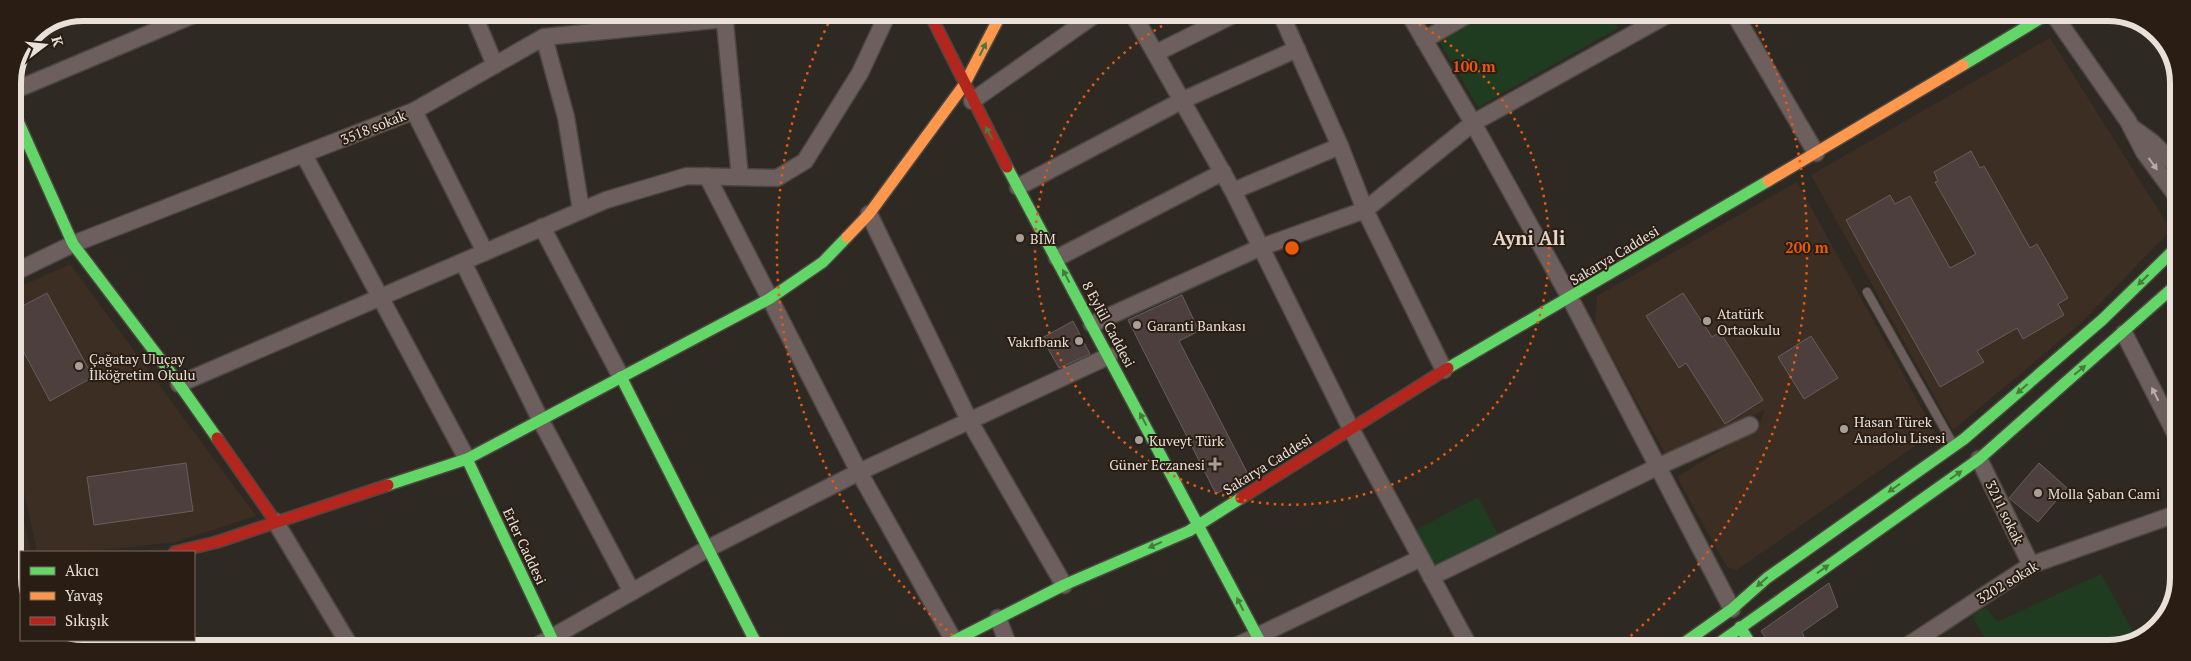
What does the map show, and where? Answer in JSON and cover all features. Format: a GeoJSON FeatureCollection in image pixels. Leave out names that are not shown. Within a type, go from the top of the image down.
{"type":"FeatureCollection","features":[{"type":"Feature","properties":{"kind":"main road"},"geometry":{"type":"LineString","coordinates":[[920,21],[925,30]]}},
{"type":"Feature","properties":{"kind":"main road","name":"8 Eylül Caddesi"},"geometry":{"type":"LineString","coordinates":[[933,21],[964,85],[963,101],[1018,187],[1092,324],[1104,359],[1194,527],[1248,640]]}},
{"type":"Feature","properties":{"kind":"main road"},"geometry":{"type":"LineString","coordinates":[[964,85],[997,21]]}},
{"type":"Feature","properties":{"kind":"main road","name":"Sakarya Caddesi"},"geometry":{"type":"LineString","coordinates":[[956,640],[1064,585],[1194,527],[1444,370],[1816,153],[2036,21]]}},
{"type":"Feature","properties":{"kind":"main road"},"geometry":{"type":"LineString","coordinates":[[181,551],[217,542],[275,521],[467,459],[769,299],[823,262],[869,214],[963,101],[948,80]]}},
{"type":"Feature","properties":{"kind":"main road"},"geometry":{"type":"LineString","coordinates":[[21,130],[73,244],[179,384],[275,521]]}},
{"type":"Feature","properties":{"kind":"main road"},"geometry":{"type":"LineString","coordinates":[[988,157],[1104,359]]}},
{"type":"Feature","properties":{"kind":"main road"},"geometry":{"type":"LineString","coordinates":[[1973,448],[2170,254]]}},
{"type":"Feature","properties":{"kind":"main road"},"geometry":{"type":"LineString","coordinates":[[1723,640],[2124,333],[2170,290]]}},
{"type":"Feature","properties":{"kind":"main road"},"geometry":{"type":"LineString","coordinates":[[621,377],[754,640]]}},
{"type":"Feature","properties":{"kind":"main road"},"geometry":{"type":"LineString","coordinates":[[1688,640],[1732,608],[1767,578],[1954,446],[1973,448]]}},
{"type":"Feature","properties":{"kind":"main road","name":"Erler Caddesi"},"geometry":{"type":"LineString","coordinates":[[467,459],[553,640]]}},
{"type":"Feature","properties":{"kind":"main road"},"geometry":{"type":"LineString","coordinates":[[1732,608],[1748,640]]}},
{"type":"Feature","properties":{"kind":"street"},"geometry":{"type":"LineString","coordinates":[[21,88],[176,21]]}},
{"type":"Feature","properties":{"kind":"street"},"geometry":{"type":"LineString","coordinates":[[476,21],[495,65]]}},
{"type":"Feature","properties":{"kind":"street","name":"3518 sokak"},"geometry":{"type":"LineString","coordinates":[[21,269],[73,244],[414,111],[544,37],[679,21]]}},
{"type":"Feature","properties":{"kind":"street"},"geometry":{"type":"LineString","coordinates":[[729,21],[740,177]]}},
{"type":"Feature","properties":{"kind":"street"},"geometry":{"type":"LineString","coordinates":[[179,384],[606,200],[687,176],[777,178],[805,161],[860,73],[885,21]]}},
{"type":"Feature","properties":{"kind":"street"},"geometry":{"type":"LineString","coordinates":[[963,101],[1085,21]]}},
{"type":"Feature","properties":{"kind":"street"},"geometry":{"type":"LineString","coordinates":[[1137,21],[1223,172],[1351,429],[1466,640]]}},
{"type":"Feature","properties":{"kind":"street"},"geometry":{"type":"LineString","coordinates":[[1156,53],[1221,21]]}},
{"type":"Feature","properties":{"kind":"street"},"geometry":{"type":"LineString","coordinates":[[1284,21],[1340,146],[1365,210],[1444,370]]}},
{"type":"Feature","properties":{"kind":"street"},"geometry":{"type":"LineString","coordinates":[[1413,21],[1473,123],[1570,298],[1732,608]]}},
{"type":"Feature","properties":{"kind":"street"},"geometry":{"type":"LineString","coordinates":[[1424,40],[1457,21]]}},
{"type":"Feature","properties":{"kind":"street"},"geometry":{"type":"LineString","coordinates":[[1092,324],[1260,248],[1365,210],[1473,123],[1656,21]]}},
{"type":"Feature","properties":{"kind":"street"},"geometry":{"type":"LineString","coordinates":[[1739,21],[1816,153]]}},
{"type":"Feature","properties":{"kind":"street"},"geometry":{"type":"LineString","coordinates":[[2058,21],[2132,127],[2144,152],[2170,187]]}},
{"type":"Feature","properties":{"kind":"street"},"geometry":{"type":"LineString","coordinates":[[544,37],[566,117],[581,210]]}},
{"type":"Feature","properties":{"kind":"street"},"geometry":{"type":"LineString","coordinates":[[1018,187],[1183,100],[1297,49]]}},
{"type":"Feature","properties":{"kind":"street"},"geometry":{"type":"LineString","coordinates":[[414,111],[484,252]]}},
{"type":"Feature","properties":{"kind":"street"},"geometry":{"type":"LineString","coordinates":[[2132,127],[2152,142],[2170,160]]}},
{"type":"Feature","properties":{"kind":"street"},"geometry":{"type":"LineString","coordinates":[[1233,191],[1340,146]]}},
{"type":"Feature","properties":{"kind":"street"},"geometry":{"type":"LineString","coordinates":[[304,155],[467,459]]}},
{"type":"Feature","properties":{"kind":"street"},"geometry":{"type":"LineString","coordinates":[[1057,258],[1223,172]]}},
{"type":"Feature","properties":{"kind":"street"},"geometry":{"type":"LineString","coordinates":[[707,176],[946,640]]}},
{"type":"Feature","properties":{"kind":"street"},"geometry":{"type":"LineString","coordinates":[[869,214],[970,422],[1064,585]]}},
{"type":"Feature","properties":{"kind":"street"},"geometry":{"type":"LineString","coordinates":[[542,228],[621,377]]}},
{"type":"Feature","properties":{"kind":"street"},"geometry":{"type":"LineString","coordinates":[[464,262],[540,419],[632,592]]}},
{"type":"Feature","properties":{"kind":"street"},"geometry":{"type":"LineString","coordinates":[[2124,333],[2170,423]]}},
{"type":"Feature","properties":{"kind":"street"},"geometry":{"type":"LineString","coordinates":[[559,640],[632,592],[707,549],[859,472],[1104,359]]}},
{"type":"Feature","properties":{"kind":"street"},"geometry":{"type":"LineString","coordinates":[[1431,577],[1657,467],[1750,425]]}},
{"type":"Feature","properties":{"kind":"street","name":"3211 sokak"},"geometry":{"type":"LineString","coordinates":[[1973,448],[2031,565]]}},
{"type":"Feature","properties":{"kind":"street","name":"3202 sokak"},"geometry":{"type":"LineString","coordinates":[[1916,640],[2031,565],[2170,516]]}},
{"type":"Feature","properties":{"kind":"street"},"geometry":{"type":"LineString","coordinates":[[275,521],[346,640]]}},
{"type":"Feature","properties":{"kind":"street"},"geometry":{"type":"LineString","coordinates":[[1258,640],[1421,558]]}},
{"type":"Feature","properties":{"kind":"street"},"geometry":{"type":"LineString","coordinates":[[998,618],[1006,640]]}},
{"type":"Feature","properties":{"kind":"lane"},"geometry":{"type":"LineString","coordinates":[[1866,292],[1954,446]]}},
{"type":"Feature","properties":{"kind":"shaded area"},"geometry":{"type":"Polygon","coordinates":[[[2050,38],[2170,231],[2080,324],[1953,430],[1811,175],[2050,38]]]}},
{"type":"Feature","properties":{"kind":"shaded area"},"geometry":{"type":"Polygon","coordinates":[[[1797,182],[1935,432],[1737,570],[1727,567],[1677,477],[1759,426],[1765,410],[1665,453],[1595,326],[1597,296],[1797,182]]]}},
{"type":"Feature","properties":{"kind":"shaded area","name":"Çağatay Uluçay İlköğretim Okulu"},"geometry":{"type":"Polygon","coordinates":[[[70,264],[256,516],[175,542],[95,551],[37,551],[21,479],[21,286],[70,264]]]}},
{"type":"Feature","properties":{"kind":"shaded area"},"geometry":{"type":"Polygon","coordinates":[[[21,508],[31,551],[21,551],[21,508]]]}},
{"type":"Feature","properties":{"kind":"green space"},"geometry":{"type":"Polygon","coordinates":[[[1474,21],[1614,21],[1618,28],[1478,107],[1439,41],[1474,21]]]}},
{"type":"Feature","properties":{"kind":"green space"},"geometry":{"type":"Polygon","coordinates":[[[1478,497],[1500,538],[1439,567],[1427,558],[1414,531],[1478,497]]]}},
{"type":"Feature","properties":{"kind":"green space"},"geometry":{"type":"Polygon","coordinates":[[[2101,574],[2134,633],[2108,640],[1986,640],[1972,616],[1986,607],[1997,622],[2101,574]]]}},
{"type":"Feature","properties":{"kind":"building"},"geometry":{"type":"Polygon","coordinates":[[[1971,151],[1980,168],[1984,166],[2030,248],[2037,244],[2068,298],[2058,304],[2064,315],[2023,339],[2017,328],[1977,351],[1984,362],[1940,387],[1846,220],[1890,195],[1895,204],[1910,196],[1950,268],[1976,254],[1935,182],[1938,181],[1934,172],[1971,151]]]}},
{"type":"Feature","properties":{"kind":"building"},"geometry":{"type":"Polygon","coordinates":[[[47,293],[93,377],[50,401],[21,347],[21,307],[47,293]]]}},
{"type":"Feature","properties":{"kind":"building"},"geometry":{"type":"Polygon","coordinates":[[[1683,293],[1712,337],[1720,332],[1763,400],[1725,424],[1686,363],[1679,368],[1646,316],[1683,293]]]}},
{"type":"Feature","properties":{"kind":"building"},"geometry":{"type":"Polygon","coordinates":[[[1182,295],[1199,331],[1179,341],[1249,476],[1216,494],[1128,320],[1182,295]]]}},
{"type":"Feature","properties":{"kind":"building"},"geometry":{"type":"Polygon","coordinates":[[[1073,321],[1090,354],[1059,368],[1042,338],[1073,321]]]}},
{"type":"Feature","properties":{"kind":"building"},"geometry":{"type":"Polygon","coordinates":[[[1811,336],[1838,378],[1804,399],[1778,357],[1811,336]]]}},
{"type":"Feature","properties":{"kind":"building"},"geometry":{"type":"Polygon","coordinates":[[[186,463],[193,511],[94,525],[87,477],[186,463]]]}},
{"type":"Feature","properties":{"kind":"building","name":"Molla Şaban Cami"},"geometry":{"type":"Polygon","coordinates":[[[2039,463],[2067,488],[2038,522],[2009,498],[2039,463]]]}},
{"type":"Feature","properties":{"kind":"building"},"geometry":{"type":"Polygon","coordinates":[[[1829,583],[1838,607],[1802,632],[1806,640],[1767,640],[1761,631],[1829,583]]]}},
{"type":"Feature","properties":{"kind":"traffic: fast"},"geometry":{"type":"LineString","coordinates":[[1963,65],[2036,21]]}},
{"type":"Feature","properties":{"kind":"traffic: fast"},"geometry":{"type":"LineString","coordinates":[[21,128],[73,244],[179,384],[217,438]]}},
{"type":"Feature","properties":{"kind":"traffic: fast"},"geometry":{"type":"LineString","coordinates":[[1007,167],[1259,640]]}},
{"type":"Feature","properties":{"kind":"traffic: fast"},"geometry":{"type":"LineString","coordinates":[[1448,368],[1768,181]]}},
{"type":"Feature","properties":{"kind":"traffic: fast"},"geometry":{"type":"LineString","coordinates":[[388,485],[467,459],[769,299],[823,262],[847,237]]}},
{"type":"Feature","properties":{"kind":"traffic: fast"},"geometry":{"type":"LineString","coordinates":[[1688,640],[1732,609],[1767,578],[1964,439],[2102,320],[2170,254]]}},
{"type":"Feature","properties":{"kind":"traffic: fast"},"geometry":{"type":"LineString","coordinates":[[1723,640],[1979,459],[2170,290]]}},
{"type":"Feature","properties":{"kind":"traffic: fast"},"geometry":{"type":"LineString","coordinates":[[621,377],[754,640]]}},
{"type":"Feature","properties":{"kind":"traffic: fast"},"geometry":{"type":"LineString","coordinates":[[467,459],[553,640]]}},
{"type":"Feature","properties":{"kind":"traffic: fast"},"geometry":{"type":"LineString","coordinates":[[956,640],[1064,585],[1189,531],[1241,498]]}},
{"type":"Feature","properties":{"kind":"traffic: fast"},"geometry":{"type":"LineString","coordinates":[[1740,627],[1748,640]]}},
{"type":"Feature","properties":{"kind":"traffic: slow"},"geometry":{"type":"LineString","coordinates":[[847,237],[869,214],[964,85],[997,21]]}},
{"type":"Feature","properties":{"kind":"traffic: slow"},"geometry":{"type":"LineString","coordinates":[[1768,181],[1963,65]]}},
{"type":"Feature","properties":{"kind":"traffic: jam"},"geometry":{"type":"LineString","coordinates":[[934,21],[1007,167]]}},
{"type":"Feature","properties":{"kind":"traffic: jam"},"geometry":{"type":"LineString","coordinates":[[1241,498],[1448,368]]}},
{"type":"Feature","properties":{"kind":"traffic: jam"},"geometry":{"type":"LineString","coordinates":[[217,438],[275,521]]}},
{"type":"Feature","properties":{"kind":"traffic: jam"},"geometry":{"type":"LineString","coordinates":[[179,551],[217,542],[388,485]]}},
{"type":"Feature","properties":{"kind":"place","name":"BİM"},"geometry":{"type":"Point","coordinates":[1020,238]}},
{"type":"Feature","properties":{"kind":"place","name":"Atatürk Ortaokulu"},"geometry":{"type":"Point","coordinates":[1707,321]}},
{"type":"Feature","properties":{"kind":"place","name":"Garanti Bankası"},"geometry":{"type":"Point","coordinates":[1137,325]}},
{"type":"Feature","properties":{"kind":"place","name":"Vakıfbank"},"geometry":{"type":"Point","coordinates":[1079,341]}},
{"type":"Feature","properties":{"kind":"place","name":"Çağatay Uluçay İlköğretim Okulu"},"geometry":{"type":"Point","coordinates":[79,366]}},
{"type":"Feature","properties":{"kind":"place","name":"Hasan Türek Anadolu Lisesi"},"geometry":{"type":"Point","coordinates":[1844,429]}},
{"type":"Feature","properties":{"kind":"place","name":"Kuveyt Türk"},"geometry":{"type":"Point","coordinates":[1139,440]}},
{"type":"Feature","properties":{"kind":"place","name":"Güner Eczanesi"},"geometry":{"type":"Point","coordinates":[1215,464]}},
{"type":"Feature","properties":{"kind":"place","name":"Molla Şaban Cami"},"geometry":{"type":"Point","coordinates":[2038,493]}},
{"type":"Feature","properties":{"kind":"district","name":"Ayni Ali"},"geometry":{"type":"Point","coordinates":[1529,237]}}]}
